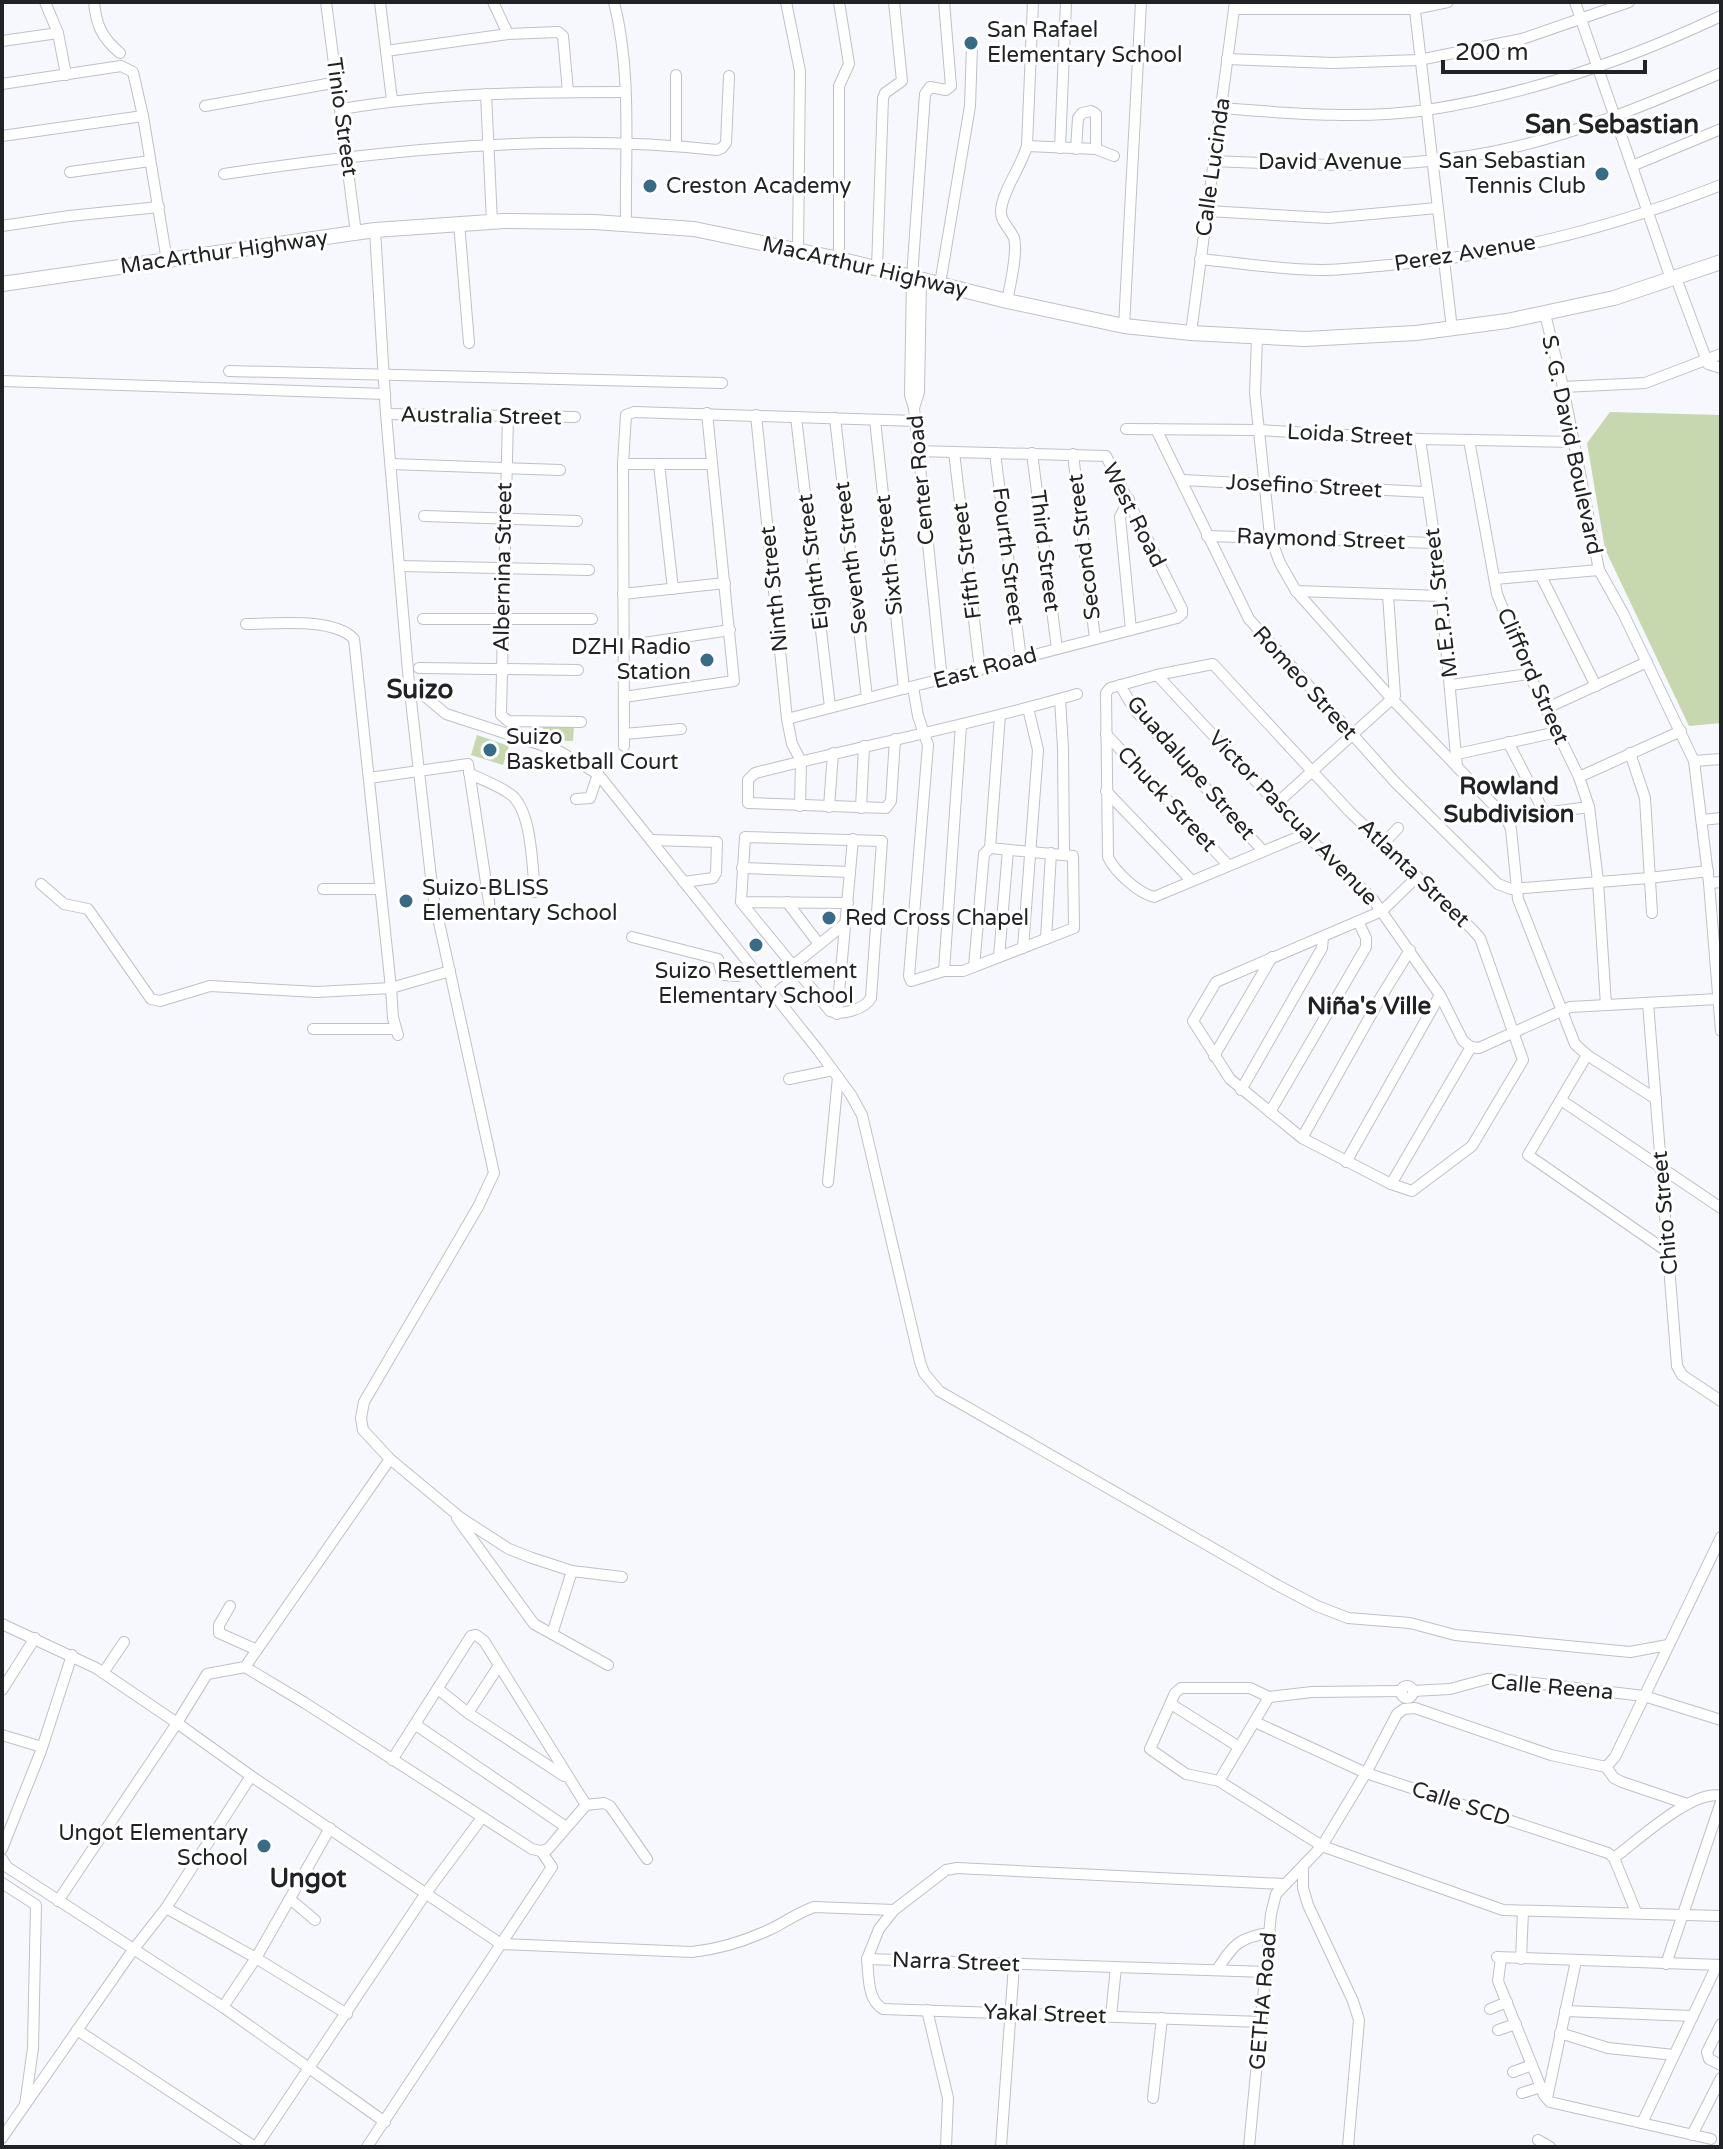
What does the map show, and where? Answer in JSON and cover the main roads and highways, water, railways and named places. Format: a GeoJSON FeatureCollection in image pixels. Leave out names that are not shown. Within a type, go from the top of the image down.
{"type":"FeatureCollection","features":[{"type":"Feature","properties":{"kind":"highway","name":"MacArthur Highway"},"geometry":{"type":"LineString","coordinates":[[2,284],[375,230],[492,222],[626,223],[694,229],[798,250],[1124,326],[1257,337],[1363,337],[1452,329],[1545,314],[1614,298],[1721,262]]}},
{"type":"Feature","properties":{"kind":"place","name":"San Rafael Elementary School"},"geometry":{"type":"Point","coordinates":[971,43]}},
{"type":"Feature","properties":{"kind":"place","name":"San Sebastian Tennis Club"},"geometry":{"type":"Point","coordinates":[1602,174]}},
{"type":"Feature","properties":{"kind":"place","name":"Creston Academy"},"geometry":{"type":"Point","coordinates":[650,186]}},
{"type":"Feature","properties":{"kind":"place","name":"DZHI Radio Station"},"geometry":{"type":"Point","coordinates":[707,660]}},
{"type":"Feature","properties":{"kind":"place","name":"Suizo Basketball Court"},"geometry":{"type":"Point","coordinates":[490,750]}},
{"type":"Feature","properties":{"kind":"place","name":"Suizo-BLISS Elementary School"},"geometry":{"type":"Point","coordinates":[406,901]}},
{"type":"Feature","properties":{"kind":"place","name":"Red Cross Chapel"},"geometry":{"type":"Point","coordinates":[829,918]}},
{"type":"Feature","properties":{"kind":"place","name":"Suizo Resettlement Elementary School"},"geometry":{"type":"Point","coordinates":[756,945]}},
{"type":"Feature","properties":{"kind":"place","name":"Ungot Elementary School"},"geometry":{"type":"Point","coordinates":[264,1846]}},
{"type":"Feature","properties":{"kind":"district","name":"San Sebastian"},"geometry":{"type":"Point","coordinates":[1612,124]}},
{"type":"Feature","properties":{"kind":"district","name":"Suizo"},"geometry":{"type":"Point","coordinates":[420,689]}},
{"type":"Feature","properties":{"kind":"district","name":"Rowland Subdivision"},"geometry":{"type":"Point","coordinates":[1509,800]}},
{"type":"Feature","properties":{"kind":"district","name":"Niña's Ville"},"geometry":{"type":"Point","coordinates":[1369,1006]}},
{"type":"Feature","properties":{"kind":"district","name":"Ungot"},"geometry":{"type":"Point","coordinates":[308,1878]}}]}
